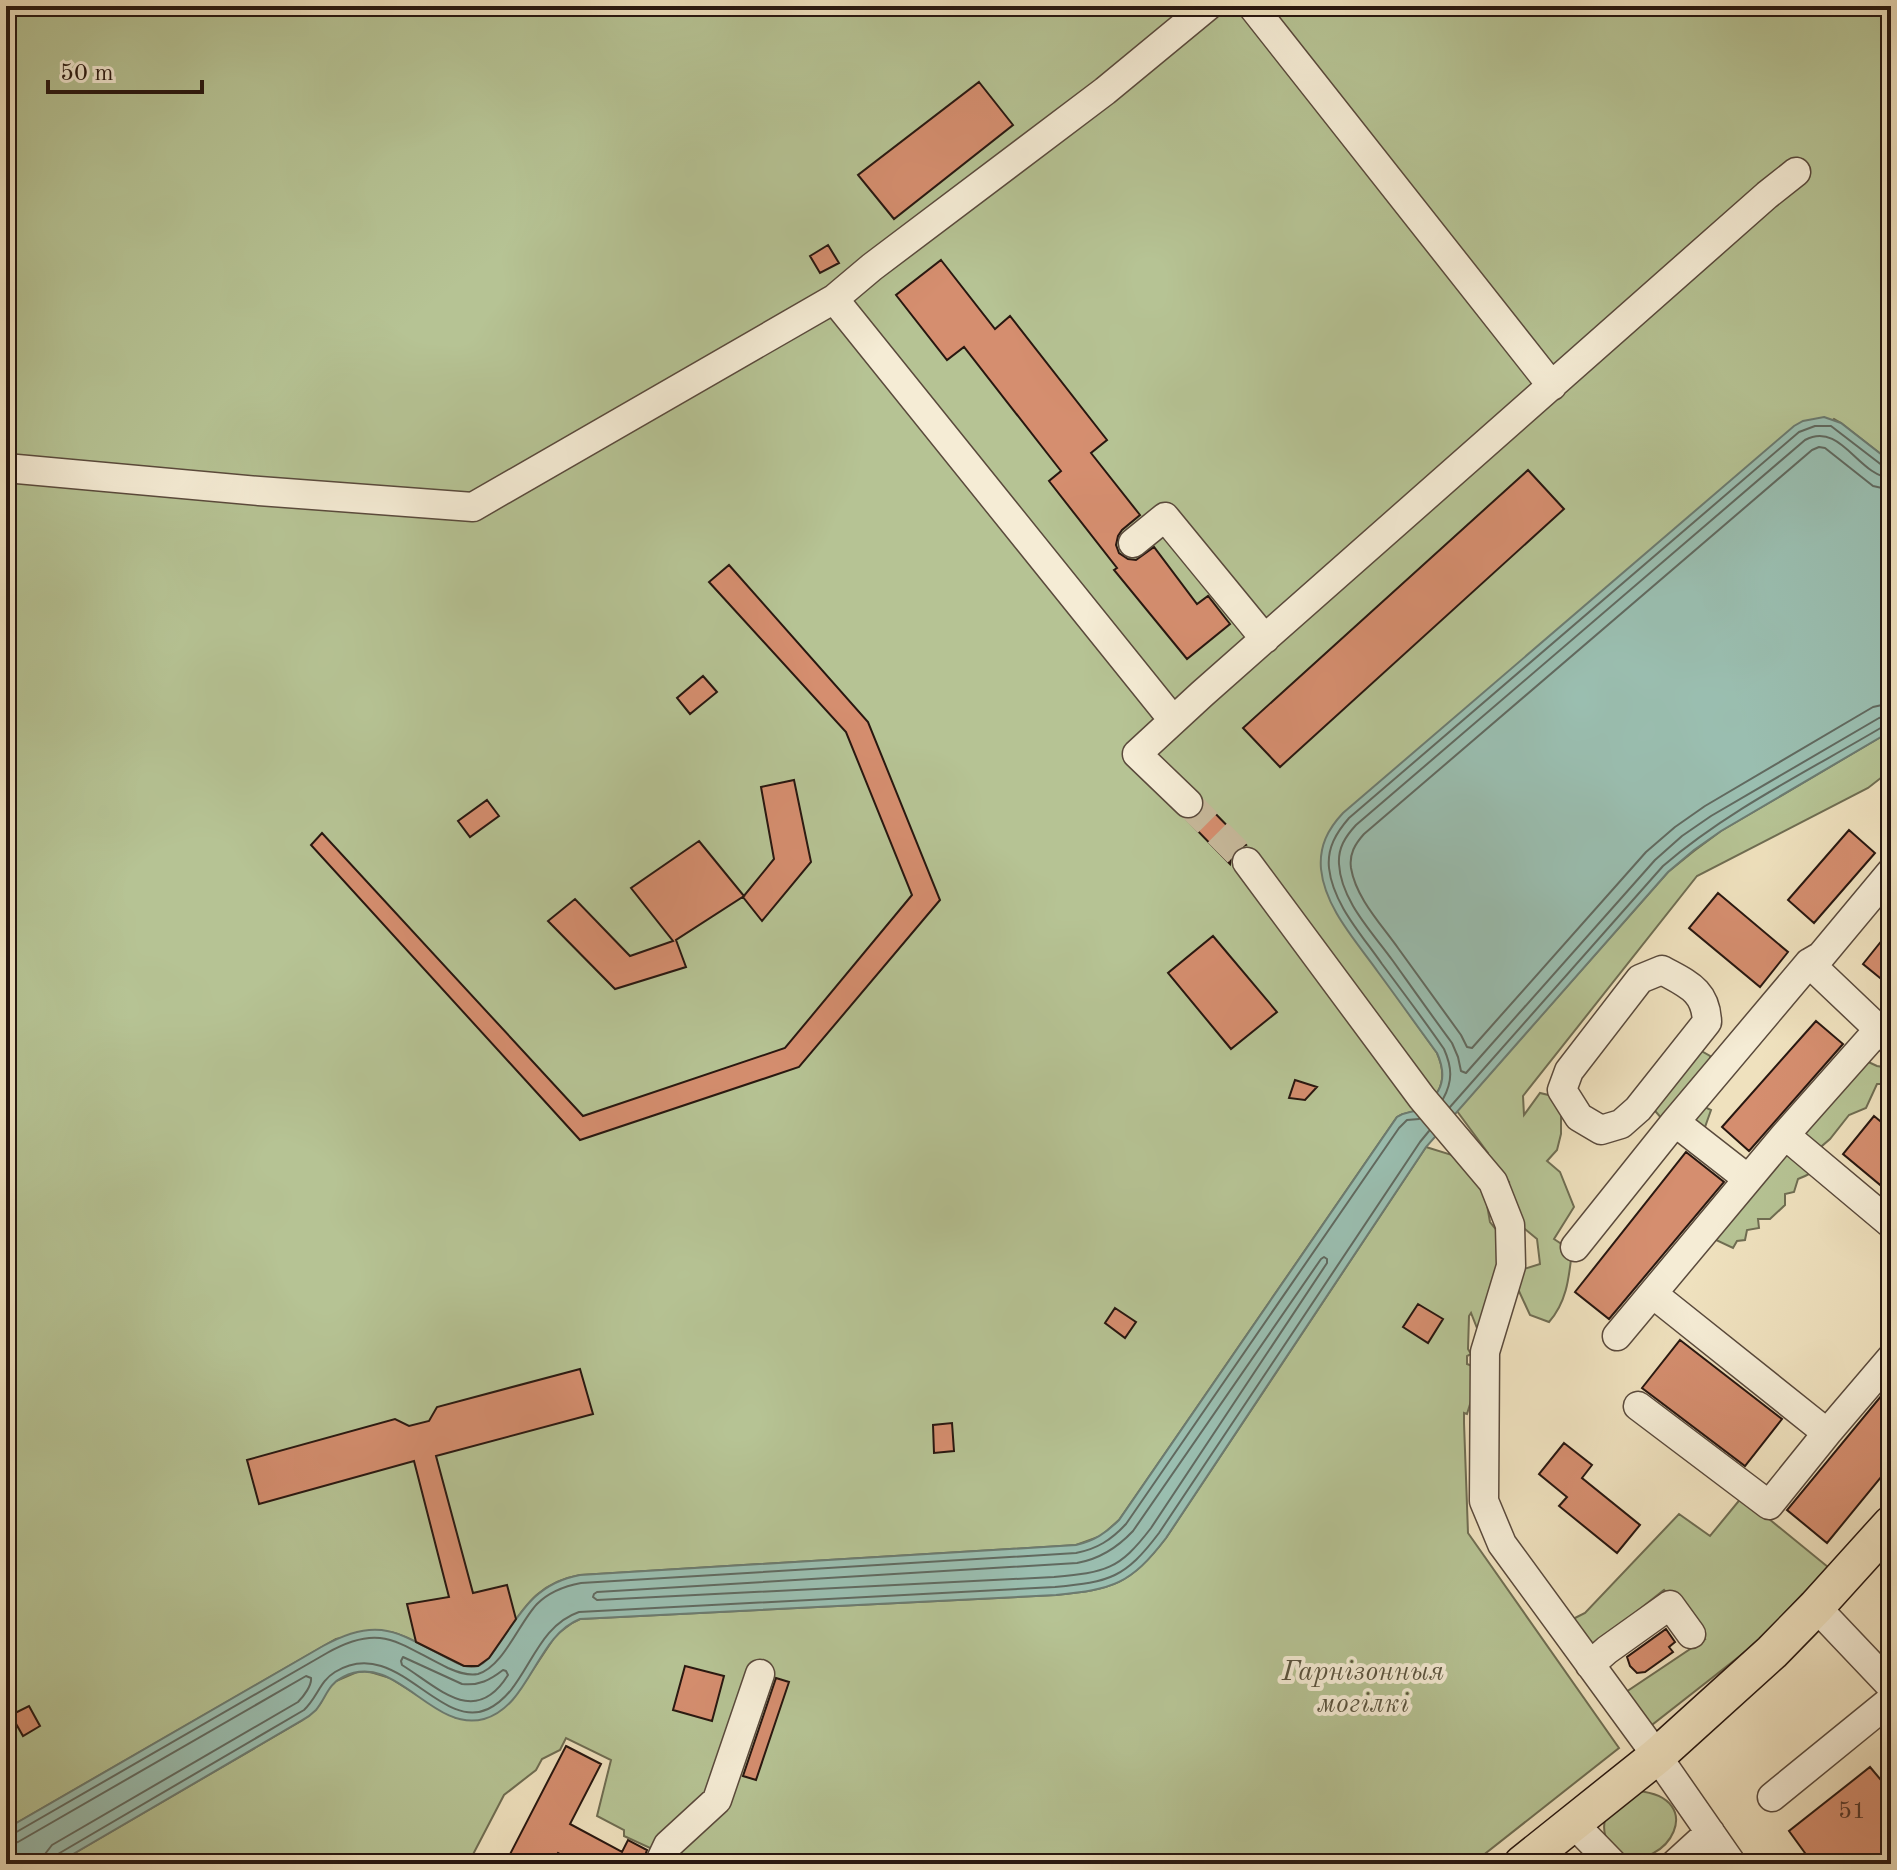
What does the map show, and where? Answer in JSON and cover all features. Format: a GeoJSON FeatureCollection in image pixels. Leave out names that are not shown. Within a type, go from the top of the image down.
{"type":"FeatureCollection","features":[{"type":"Feature","properties":{"kind":"main road"},"geometry":{"type":"LineString","coordinates":[[1522,1864],[1657,1756],[1772,1652],[1891,1524]]}},
{"type":"Feature","properties":{"kind":"street"},"geometry":{"type":"LineString","coordinates":[[6,468],[473,507],[834,299],[1105,91],[1208,6]]}},
{"type":"Feature","properties":{"kind":"street"},"geometry":{"type":"LineString","coordinates":[[1252,6],[1552,386]]}},
{"type":"Feature","properties":{"kind":"street"},"geometry":{"type":"LineString","coordinates":[[1188,803],[1137,754],[1796,172]]}},
{"type":"Feature","properties":{"kind":"street"},"geometry":{"type":"LineString","coordinates":[[834,299],[1173,720]]}},
{"type":"Feature","properties":{"kind":"street"},"geometry":{"type":"LineString","coordinates":[[1133,543],[1165,517],[1265,639]]}},
{"type":"Feature","properties":{"kind":"street"},"geometry":{"type":"LineString","coordinates":[[1247,862],[1422,1098],[1493,1182],[1510,1225],[1511,1266],[1485,1352],[1484,1501],[1502,1544],[1732,1864]]}},
{"type":"Feature","properties":{"kind":"street"},"geometry":{"type":"LineString","coordinates":[[1575,1247],[1809,963],[1821,956],[1891,872]]}},
{"type":"Feature","properties":{"kind":"street"},"geometry":{"type":"LineString","coordinates":[[1617,1336],[1785,1135],[1885,1035],[1809,963]]}},
{"type":"Feature","properties":{"kind":"street"},"geometry":{"type":"LineString","coordinates":[[1662,970],[1692,986],[1707,1006],[1707,1022],[1638,1109],[1621,1124],[1601,1130],[1579,1117],[1562,1090],[1569,1071],[1640,979],[1662,970]]}},
{"type":"Feature","properties":{"kind":"street"},"geometry":{"type":"LineString","coordinates":[[1638,1109],[1748,1179]]}},
{"type":"Feature","properties":{"kind":"street"},"geometry":{"type":"LineString","coordinates":[[1785,1135],[1891,1224]]}},
{"type":"Feature","properties":{"kind":"street"},"geometry":{"type":"LineString","coordinates":[[1653,1294],[1827,1433]]}},
{"type":"Feature","properties":{"kind":"street"},"geometry":{"type":"LineString","coordinates":[[1638,1406],[1769,1505],[1891,1358]]}},
{"type":"Feature","properties":{"kind":"street"},"geometry":{"type":"LineString","coordinates":[[1590,1665],[1670,1605],[1691,1634]]}},
{"type":"Feature","properties":{"kind":"street"},"geometry":{"type":"LineString","coordinates":[[1816,1607],[1891,1686]]}},
{"type":"Feature","properties":{"kind":"street"},"geometry":{"type":"LineString","coordinates":[[659,1864],[668,1845],[717,1800],[760,1674]]}},
{"type":"Feature","properties":{"kind":"street"},"geometry":{"type":"LineString","coordinates":[[1772,1797],[1891,1700]]}},
{"type":"Feature","properties":{"kind":"street"},"geometry":{"type":"LineString","coordinates":[[1573,1823],[1613,1864]]}},
{"type":"Feature","properties":{"kind":"street"},"geometry":{"type":"LineString","coordinates":[[1675,1864],[1710,1832]]}},
{"type":"Feature","properties":{"kind":"green space"},"geometry":{"type":"Polygon","coordinates":[[[6,6],[1891,6],[1891,462],[1834,419],[1338,914],[1437,1053],[1442,1068],[1440,1087],[1432,1099],[1416,1111],[1397,1117],[1119,1520],[1101,1536],[1076,1545],[580,1575],[541,1591],[484,1663],[477,1666],[458,1664],[391,1632],[336,1639],[6,1829],[6,6]]]}},
{"type":"Feature","properties":{"kind":"green space"},"geometry":{"type":"Polygon","coordinates":[[[1891,731],[1891,770],[1868,788],[1697,876],[1523,1096],[1524,1115],[1540,1093],[1561,1098],[1561,1134],[1557,1150],[1547,1161],[1560,1172],[1574,1207],[1554,1239],[1572,1251],[1563,1298],[1549,1322],[1530,1315],[1518,1289],[1521,1270],[1540,1264],[1537,1239],[1520,1225],[1506,1184],[1509,1182],[1457,1111],[1668,872],[1721,831],[1891,731]]]}},
{"type":"Feature","properties":{"kind":"green space"},"geometry":{"type":"Polygon","coordinates":[[[1696,1048],[1710,1056],[1712,1066],[1690,1100],[1711,1110],[1705,1127],[1696,1128],[1663,1120],[1649,1104],[1696,1048]]]}},
{"type":"Feature","properties":{"kind":"green space"},"geometry":{"type":"Polygon","coordinates":[[[1864,1060],[1889,1068],[1891,1075],[1888,1084],[1877,1084],[1866,1108],[1849,1115],[1822,1146],[1818,1168],[1798,1179],[1794,1192],[1785,1194],[1785,1205],[1770,1219],[1758,1219],[1759,1228],[1747,1230],[1745,1240],[1737,1241],[1733,1248],[1716,1240],[1711,1233],[1864,1060]]]}},
{"type":"Feature","properties":{"kind":"green space","name":"Гарнізонныя могілкі"},"geometry":{"type":"Polygon","coordinates":[[[1426,1147],[1452,1155],[1485,1193],[1490,1222],[1502,1237],[1485,1328],[1477,1328],[1471,1313],[1469,1316],[1468,1349],[1471,1354],[1467,1356],[1467,1364],[1475,1367],[1475,1388],[1467,1414],[1464,1413],[1468,1533],[1619,1748],[1472,1864],[671,1864],[656,1847],[650,1848],[624,1836],[624,1830],[597,1816],[611,1760],[566,1738],[560,1750],[542,1759],[536,1770],[504,1795],[468,1864],[56,1864],[301,1721],[320,1704],[336,1681],[357,1672],[367,1671],[390,1678],[456,1718],[501,1710],[518,1692],[556,1635],[580,1619],[1056,1595],[1119,1582],[1142,1566],[1166,1538],[1426,1147]]]}},
{"type":"Feature","properties":{"kind":"green space"},"geometry":{"type":"Polygon","coordinates":[[[1742,1497],[1828,1567],[1759,1641],[1648,1728],[1623,1694],[1705,1639],[1664,1590],[1592,1647],[1573,1619],[1585,1613],[1679,1514],[1710,1536],[1742,1497]]]}},
{"type":"Feature","properties":{"kind":"green space"},"geometry":{"type":"Polygon","coordinates":[[[1638,1791],[1659,1796],[1672,1806],[1676,1818],[1674,1832],[1666,1844],[1653,1853],[1638,1858],[1620,1857],[1606,1837],[1605,1819],[1614,1807],[1638,1791]]]}},
{"type":"Feature","properties":{"kind":"water"},"geometry":{"type":"Polygon","coordinates":[[[1824,417],[1841,423],[1891,462],[1891,731],[1721,831],[1668,872],[1426,1147],[1166,1538],[1142,1566],[1106,1587],[1056,1595],[580,1619],[553,1640],[512,1700],[500,1712],[484,1719],[465,1720],[447,1715],[397,1682],[380,1674],[362,1672],[338,1680],[316,1710],[305,1719],[56,1864],[6,1864],[6,1829],[323,1646],[359,1631],[388,1631],[401,1635],[459,1664],[474,1667],[487,1659],[523,1609],[542,1591],[552,1584],[580,1575],[1076,1545],[1094,1539],[1109,1529],[1119,1520],[1397,1117],[1416,1111],[1432,1099],[1442,1081],[1437,1053],[1351,936],[1328,897],[1321,861],[1323,845],[1333,825],[1343,813],[1794,426],[1824,417]]]}},
{"type":"Feature","properties":{"kind":"building"},"geometry":{"type":"Polygon","coordinates":[[[979,82],[1013,125],[894,219],[858,175],[979,82]]]}},
{"type":"Feature","properties":{"kind":"building"},"geometry":{"type":"Polygon","coordinates":[[[828,245],[839,263],[820,273],[810,256],[828,245]]]}},
{"type":"Feature","properties":{"kind":"building"},"geometry":{"type":"Polygon","coordinates":[[[941,260],[995,329],[1010,316],[1107,440],[1091,453],[1140,515],[1118,536],[1116,545],[1119,553],[1136,560],[1154,547],[1197,604],[1208,596],[1230,624],[1187,659],[1114,570],[1117,568],[1049,481],[1061,471],[964,347],[947,360],[896,295],[941,260]]]}},
{"type":"Feature","properties":{"kind":"building"},"geometry":{"type":"Polygon","coordinates":[[[1528,470],[1564,509],[1280,767],[1243,728],[1528,470]]]}},
{"type":"Feature","properties":{"kind":"building"},"geometry":{"type":"Polygon","coordinates":[[[729,565],[868,722],[940,900],[799,1067],[580,1140],[311,845],[322,833],[583,1116],[785,1048],[912,895],[846,732],[709,582],[729,565]]]}},
{"type":"Feature","properties":{"kind":"building"},"geometry":{"type":"Polygon","coordinates":[[[703,676],[717,692],[690,714],[677,698],[703,676]]]}},
{"type":"Feature","properties":{"kind":"building"},"geometry":{"type":"Polygon","coordinates":[[[794,780],[811,862],[762,921],[743,897],[774,859],[761,787],[794,780]]]}},
{"type":"Feature","properties":{"kind":"building"},"geometry":{"type":"Polygon","coordinates":[[[487,800],[499,816],[470,837],[458,821],[487,800]]]}},
{"type":"Feature","properties":{"kind":"building"},"geometry":{"type":"Polygon","coordinates":[[[1204,802],[1246,845],[1236,849],[1230,864],[1187,820],[1200,815],[1204,802]]]}},
{"type":"Feature","properties":{"kind":"building"},"geometry":{"type":"Polygon","coordinates":[[[1849,830],[1875,853],[1814,923],[1788,900],[1849,830]]]}},
{"type":"Feature","properties":{"kind":"building"},"geometry":{"type":"Polygon","coordinates":[[[699,841],[744,896],[676,940],[686,967],[615,989],[548,921],[575,899],[630,956],[673,941],[631,888],[699,841]]]}},
{"type":"Feature","properties":{"kind":"building"},"geometry":{"type":"Polygon","coordinates":[[[1718,893],[1788,952],[1760,987],[1689,928],[1718,893]]]}},
{"type":"Feature","properties":{"kind":"building"},"geometry":{"type":"Polygon","coordinates":[[[1891,929],[1891,987],[1863,964],[1891,929]]]}},
{"type":"Feature","properties":{"kind":"building"},"geometry":{"type":"Polygon","coordinates":[[[1213,936],[1277,1012],[1231,1049],[1168,973],[1213,936]]]}},
{"type":"Feature","properties":{"kind":"building"},"geometry":{"type":"Polygon","coordinates":[[[1816,1021],[1843,1044],[1749,1151],[1722,1127],[1816,1021]]]}},
{"type":"Feature","properties":{"kind":"building"},"geometry":{"type":"Polygon","coordinates":[[[1295,1080],[1317,1087],[1305,1100],[1289,1098],[1295,1080]]]}},
{"type":"Feature","properties":{"kind":"building"},"geometry":{"type":"Polygon","coordinates":[[[1874,1116],[1891,1130],[1891,1194],[1843,1154],[1874,1116]]]}},
{"type":"Feature","properties":{"kind":"building"},"geometry":{"type":"Polygon","coordinates":[[[1686,1152],[1724,1182],[1609,1319],[1575,1292],[1686,1152]]]}},
{"type":"Feature","properties":{"kind":"building"},"geometry":{"type":"Polygon","coordinates":[[[1418,1304],[1443,1319],[1428,1343],[1403,1327],[1418,1304]]]}},
{"type":"Feature","properties":{"kind":"building"},"geometry":{"type":"Polygon","coordinates":[[[1115,1308],[1136,1322],[1125,1338],[1105,1323],[1115,1308]]]}},
{"type":"Feature","properties":{"kind":"building"},"geometry":{"type":"Polygon","coordinates":[[[1680,1340],[1782,1419],[1745,1466],[1642,1388],[1680,1340]]]}},
{"type":"Feature","properties":{"kind":"building"},"geometry":{"type":"Polygon","coordinates":[[[580,1369],[593,1414],[436,1456],[473,1593],[507,1585],[516,1619],[489,1658],[478,1666],[464,1666],[416,1642],[407,1604],[449,1597],[414,1461],[259,1504],[247,1460],[395,1419],[409,1426],[429,1421],[437,1407],[580,1369]]]}},
{"type":"Feature","properties":{"kind":"building"},"geometry":{"type":"Polygon","coordinates":[[[1891,1384],[1891,1465],[1827,1543],[1787,1510],[1891,1384]]]}},
{"type":"Feature","properties":{"kind":"building"},"geometry":{"type":"Polygon","coordinates":[[[952,1423],[954,1451],[934,1453],[933,1425],[952,1423]]]}},
{"type":"Feature","properties":{"kind":"building"},"geometry":{"type":"Polygon","coordinates":[[[1564,1443],[1592,1465],[1582,1478],[1640,1525],[1617,1553],[1559,1506],[1567,1497],[1539,1474],[1564,1443]]]}},
{"type":"Feature","properties":{"kind":"building"},"geometry":{"type":"Polygon","coordinates":[[[1666,1629],[1675,1642],[1669,1647],[1673,1652],[1645,1672],[1637,1673],[1627,1657],[1666,1629]]]}},
{"type":"Feature","properties":{"kind":"building"},"geometry":{"type":"Polygon","coordinates":[[[685,1666],[724,1676],[712,1721],[673,1710],[685,1666]]]}},
{"type":"Feature","properties":{"kind":"building"},"geometry":{"type":"Polygon","coordinates":[[[776,1678],[789,1682],[756,1780],[743,1776],[776,1678]]]}},
{"type":"Feature","properties":{"kind":"building"},"geometry":{"type":"Polygon","coordinates":[[[29,1706],[40,1726],[23,1736],[11,1715],[29,1706]]]}},
{"type":"Feature","properties":{"kind":"building"},"geometry":{"type":"Polygon","coordinates":[[[566,1746],[601,1764],[570,1824],[622,1852],[628,1840],[647,1850],[642,1864],[580,1864],[558,1853],[552,1864],[505,1864],[566,1746]]]}},
{"type":"Feature","properties":{"kind":"building"},"geometry":{"type":"Polygon","coordinates":[[[1870,1767],[1891,1792],[1891,1864],[1813,1864],[1789,1831],[1870,1767]]]}},
{"type":"Feature","properties":{"kind":"tunnel"},"geometry":{"type":"LineString","coordinates":[[1188,803],[1247,862]]}}]}
